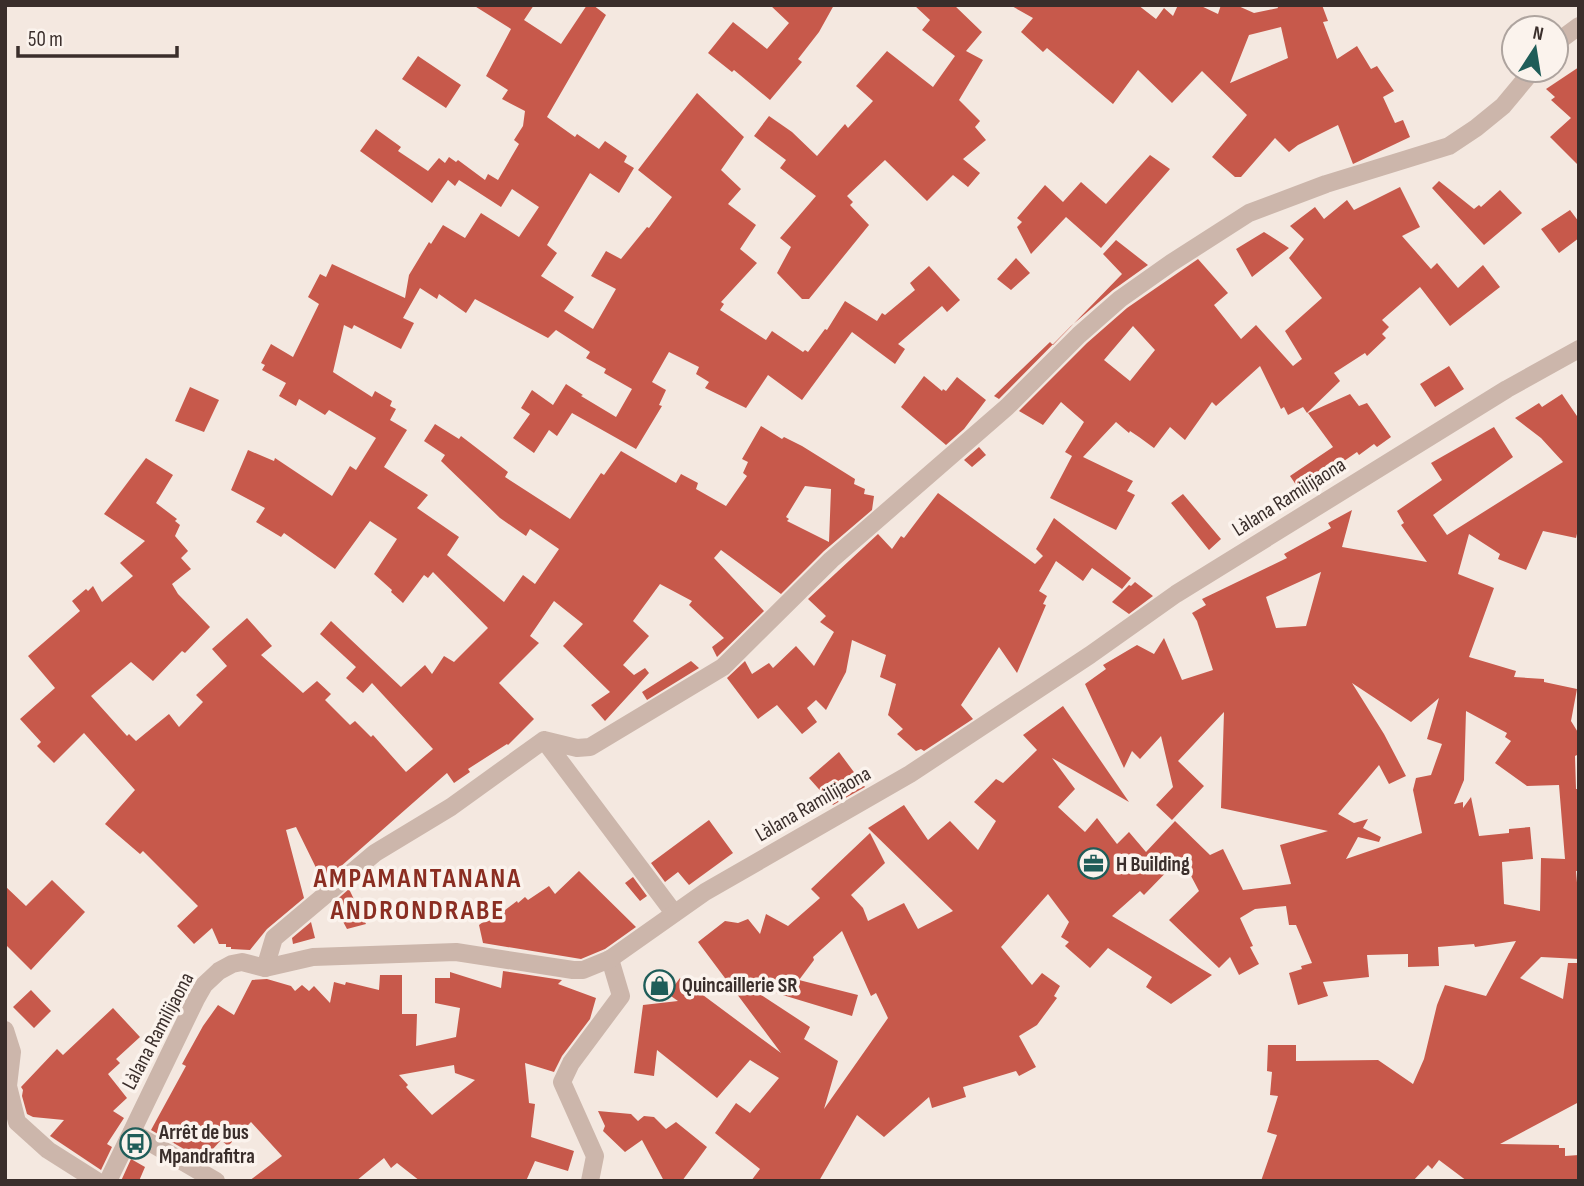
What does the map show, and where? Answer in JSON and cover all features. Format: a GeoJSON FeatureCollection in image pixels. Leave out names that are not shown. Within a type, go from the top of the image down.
{"type":"FeatureCollection","features":[{"type":"Feature","properties":{"kind":"street"},"geometry":{"type":"LineString","coordinates":[[265,968],[274,938],[375,853],[451,807],[544,740],[577,748],[590,747],[723,667],[831,560],[1007,407],[1079,335],[1121,299],[1171,263],[1250,213],[1326,184],[1449,146],[1503,106],[1521,84]]}},
{"type":"Feature","properties":{"kind":"street","name":"Làlana Ramilijaona"},"geometry":{"type":"LineString","coordinates":[[108,1181],[204,985],[219,971],[242,962],[265,968],[313,957],[456,951],[573,970],[583,970],[610,959],[705,892],[910,774],[1090,655],[1175,594],[1507,389],[1579,349]]}},
{"type":"Feature","properties":{"kind":"street"},"geometry":{"type":"LineString","coordinates":[[544,740],[674,913]]}},
{"type":"Feature","properties":{"kind":"street"},"geometry":{"type":"LineString","coordinates":[[590,1181],[595,1156],[562,1082],[571,1063],[621,996],[610,959]]}},
{"type":"Feature","properties":{"kind":"street"},"geometry":{"type":"LineString","coordinates":[[5,1030],[12,1052],[8,1086],[17,1122],[48,1150],[97,1181]]}},
{"type":"Feature","properties":{"kind":"street"},"geometry":{"type":"LineString","coordinates":[[132,1132],[216,1181]]}},
{"type":"Feature","properties":{"kind":"building"},"geometry":{"type":"Polygon","coordinates":[[[473,5],[534,5],[524,20],[561,44],[587,5],[593,5],[606,15],[547,117],[575,137],[577,134],[599,149],[605,141],[627,156],[624,162],[634,168],[619,193],[590,173],[547,245],[557,253],[541,276],[574,297],[564,311],[593,329],[616,289],[591,276],[606,251],[621,259],[672,197],[638,170],[697,93],[744,137],[721,170],[741,189],[728,204],[756,225],[740,249],[757,263],[721,302],[724,304],[720,310],[766,340],[772,331],[803,352],[808,352],[825,329],[827,330],[845,301],[877,321],[882,313],[885,315],[915,290],[910,283],[929,266],[960,300],[947,312],[942,306],[898,344],[905,349],[895,364],[852,332],[802,400],[768,375],[746,408],[705,388],[709,382],[696,374],[699,367],[669,352],[652,382],[666,390],[659,405],[662,406],[636,449],[572,413],[557,436],[549,430],[534,453],[513,438],[530,414],[521,408],[532,390],[553,405],[566,384],[616,417],[632,389],[604,373],[606,369],[586,358],[590,352],[556,330],[548,338],[475,299],[466,313],[439,294],[437,299],[420,288],[403,318],[414,323],[401,349],[354,325],[352,329],[344,325],[333,372],[372,397],[375,391],[392,401],[390,406],[396,409],[390,420],[407,430],[384,467],[428,495],[417,508],[459,537],[447,555],[504,602],[523,575],[535,584],[559,549],[530,529],[526,536],[500,518],[441,461],[445,455],[424,441],[435,424],[459,439],[461,436],[508,472],[505,477],[570,519],[601,473],[604,475],[621,451],[676,483],[681,474],[698,483],[696,489],[726,506],[747,476],[743,473],[748,462],[742,459],[761,426],[782,439],[784,437],[802,446],[855,479],[854,484],[865,489],[864,494],[874,496],[872,510],[824,551],[781,594],[721,550],[714,558],[764,611],[717,657],[712,647],[724,638],[689,605],[692,601],[660,584],[633,621],[649,636],[623,665],[634,675],[645,668],[649,673],[605,721],[591,705],[610,692],[563,646],[583,624],[554,601],[530,636],[539,643],[499,683],[534,719],[508,745],[468,769],[470,772],[454,783],[447,773],[323,882],[296,827],[286,830],[304,898],[267,929],[250,950],[231,949],[226,947],[226,944],[219,944],[212,928],[194,944],[177,926],[198,906],[143,851],[140,854],[105,824],[135,790],[84,733],[54,763],[37,746],[41,742],[20,719],[55,688],[28,656],[80,611],[72,601],[86,589],[88,591],[93,586],[102,602],[133,576],[120,563],[145,541],[104,514],[146,458],[173,475],[156,503],[177,519],[175,521],[180,525],[175,536],[188,551],[181,558],[191,569],[172,584],[178,594],[210,627],[153,681],[131,662],[91,696],[127,736],[129,734],[136,741],[169,714],[179,727],[203,702],[196,695],[227,666],[212,649],[247,618],[272,646],[261,655],[303,693],[317,681],[331,694],[325,700],[350,725],[355,721],[371,737],[373,735],[406,772],[433,749],[372,683],[363,693],[346,678],[356,667],[320,634],[331,621],[401,687],[425,665],[432,674],[444,656],[454,662],[488,628],[433,572],[428,578],[424,575],[403,603],[374,574],[397,539],[370,521],[335,569],[284,533],[281,537],[256,522],[265,508],[231,490],[248,450],[274,461],[275,458],[332,496],[350,466],[356,470],[376,438],[329,410],[325,415],[299,399],[296,406],[279,396],[286,383],[262,370],[265,365],[261,363],[271,344],[293,357],[319,304],[308,297],[320,274],[326,277],[332,264],[405,298],[409,275],[443,225],[465,238],[481,213],[519,237],[539,207],[512,189],[501,207],[459,180],[455,186],[448,180],[432,203],[360,151],[376,129],[401,147],[398,151],[428,171],[439,158],[445,163],[449,157],[456,162],[458,160],[485,180],[488,174],[498,180],[519,144],[514,140],[523,126],[525,111],[502,99],[508,90],[486,76],[511,29],[473,5]],[[805,486],[786,517],[789,519],[787,521],[829,542],[831,489],[805,486]]]}},
{"type":"Feature","properties":{"kind":"building"},"geometry":{"type":"Polygon","coordinates":[[[770,5],[834,5],[819,32],[798,59],[802,62],[770,100],[734,70],[732,72],[708,53],[733,22],[767,49],[789,23],[770,5]]]}},
{"type":"Feature","properties":{"kind":"building"},"geometry":{"type":"Polygon","coordinates":[[[914,5],[954,5],[982,32],[966,51],[983,60],[959,100],[980,121],[975,127],[986,140],[963,159],[980,173],[968,187],[953,175],[927,201],[885,160],[847,196],[853,202],[850,205],[869,225],[809,299],[802,299],[777,273],[791,247],[780,238],[816,196],[780,168],[786,160],[754,136],[769,116],[792,132],[817,156],[845,124],[848,128],[873,101],[856,86],[887,51],[933,87],[955,56],[922,30],[930,20],[914,5]]]}},
{"type":"Feature","properties":{"kind":"building"},"geometry":{"type":"Polygon","coordinates":[[[1010,5],[1138,5],[1156,19],[1164,8],[1173,16],[1178,5],[1199,5],[1218,14],[1221,5],[1236,5],[1254,13],[1278,8],[1277,5],[1322,5],[1328,21],[1323,22],[1337,59],[1357,46],[1371,69],[1377,66],[1394,91],[1383,97],[1395,123],[1403,120],[1410,137],[1353,164],[1338,125],[1289,152],[1275,138],[1241,177],[1235,177],[1212,157],[1247,115],[1202,71],[1172,103],[1138,70],[1113,104],[1047,48],[1043,52],[1021,32],[1033,18],[1010,5]],[[1281,27],[1249,35],[1230,83],[1288,58],[1281,27]]]}},
{"type":"Feature","properties":{"kind":"building"},"geometry":{"type":"Polygon","coordinates":[[[418,56],[461,85],[446,108],[402,79],[418,56]]]}},
{"type":"Feature","properties":{"kind":"building"},"geometry":{"type":"Polygon","coordinates":[[[1579,67],[1579,166],[1550,137],[1571,118],[1551,100],[1555,97],[1546,89],[1554,84],[1570,84],[1570,73],[1579,67]]]}},
{"type":"Feature","properties":{"kind":"building"},"geometry":{"type":"Polygon","coordinates":[[[1150,155],[1170,169],[1101,248],[1066,217],[1031,254],[1017,227],[1022,222],[1017,218],[1045,185],[1063,202],[1081,182],[1106,204],[1150,155]]]}},
{"type":"Feature","properties":{"kind":"building"},"geometry":{"type":"Polygon","coordinates":[[[1439,181],[1474,209],[1479,205],[1481,207],[1500,190],[1522,213],[1484,245],[1432,188],[1439,181]]]}},
{"type":"Feature","properties":{"kind":"building"},"geometry":{"type":"Polygon","coordinates":[[[1400,187],[1420,227],[1402,236],[1431,269],[1437,263],[1458,288],[1483,265],[1500,287],[1450,326],[1420,287],[1382,320],[1389,327],[1382,334],[1386,338],[1367,356],[1365,353],[1334,373],[1340,381],[1307,413],[1303,407],[1288,415],[1284,407],[1281,409],[1260,366],[1216,406],[1212,402],[1185,440],[1170,427],[1154,448],[1116,422],[1083,457],[1133,481],[1127,491],[1135,495],[1116,530],[1050,498],[1072,456],[1065,452],[1084,422],[1061,402],[1043,425],[1019,411],[1087,343],[1127,308],[1198,259],[1228,293],[1214,305],[1241,339],[1256,325],[1293,366],[1302,359],[1285,331],[1322,298],[1289,258],[1304,239],[1290,226],[1315,207],[1324,219],[1347,200],[1354,210],[1400,187]],[[1133,326],[1104,360],[1130,381],[1155,350],[1133,326]]]}},
{"type":"Feature","properties":{"kind":"building"},"geometry":{"type":"Polygon","coordinates":[[[1570,210],[1579,222],[1579,238],[1559,253],[1541,229],[1570,210]]]}},
{"type":"Feature","properties":{"kind":"building"},"geometry":{"type":"Polygon","coordinates":[[[1264,232],[1289,248],[1252,277],[1236,249],[1264,232]]]}},
{"type":"Feature","properties":{"kind":"building"},"geometry":{"type":"Polygon","coordinates":[[[1116,240],[1148,265],[1113,290],[1074,324],[1122,274],[1103,254],[1116,240]]]}},
{"type":"Feature","properties":{"kind":"building"},"geometry":{"type":"Polygon","coordinates":[[[1016,258],[1030,273],[1011,290],[997,279],[1016,258]]]}},
{"type":"Feature","properties":{"kind":"building"},"geometry":{"type":"Polygon","coordinates":[[[1050,342],[1053,345],[999,399],[994,396],[1050,342]]]}},
{"type":"Feature","properties":{"kind":"building"},"geometry":{"type":"Polygon","coordinates":[[[1449,366],[1464,389],[1435,407],[1420,384],[1449,366]]]}},
{"type":"Feature","properties":{"kind":"building"},"geometry":{"type":"Polygon","coordinates":[[[924,376],[942,391],[946,391],[957,377],[986,400],[964,429],[946,445],[901,407],[924,376]]]}},
{"type":"Feature","properties":{"kind":"building"},"geometry":{"type":"Polygon","coordinates":[[[190,387],[219,400],[204,432],[175,421],[190,387]]]}},
{"type":"Feature","properties":{"kind":"building"},"geometry":{"type":"Polygon","coordinates":[[[1350,394],[1359,406],[1367,403],[1391,437],[1377,447],[1374,444],[1359,455],[1357,452],[1331,470],[1335,477],[1305,498],[1290,476],[1333,447],[1308,413],[1350,394]]]}},
{"type":"Feature","properties":{"kind":"building"},"geometry":{"type":"Polygon","coordinates":[[[1562,394],[1579,419],[1579,525],[1576,538],[1543,531],[1526,570],[1498,559],[1500,554],[1469,534],[1458,574],[1494,588],[1469,657],[1516,671],[1514,677],[1544,679],[1544,682],[1577,689],[1571,721],[1579,734],[1579,754],[1575,756],[1576,789],[1579,789],[1579,871],[1576,871],[1579,959],[1541,957],[1520,978],[1563,999],[1568,963],[1579,963],[1579,1102],[1500,1144],[1559,1145],[1559,1148],[1565,1148],[1565,1156],[1579,1155],[1579,1181],[1467,1181],[1439,1160],[1432,1169],[1428,1165],[1413,1181],[1261,1181],[1277,1135],[1267,1132],[1278,1096],[1270,1095],[1272,1072],[1267,1071],[1268,1045],[1296,1045],[1296,1061],[1378,1060],[1413,1084],[1424,1059],[1437,1005],[1445,985],[1486,996],[1516,941],[1475,947],[1474,944],[1438,947],[1439,966],[1408,967],[1408,954],[1367,955],[1369,977],[1323,982],[1328,996],[1298,1005],[1289,973],[1312,963],[1296,925],[1289,925],[1286,906],[1255,909],[1240,918],[1259,964],[1239,975],[1230,957],[1219,968],[1169,920],[1199,891],[1181,857],[1144,895],[1140,891],[1112,916],[1212,975],[1171,1004],[1146,987],[1152,977],[1108,948],[1090,968],[1065,946],[1069,942],[1061,937],[1069,922],[1048,894],[1001,947],[1032,985],[1042,973],[1060,986],[1054,996],[1057,998],[1037,1025],[1019,1036],[1036,1067],[1019,1076],[1016,1071],[963,1087],[966,1097],[932,1108],[929,1097],[884,1137],[857,1115],[819,1181],[751,1181],[760,1169],[715,1133],[736,1103],[750,1113],[779,1078],[750,1060],[717,1098],[657,1050],[654,1076],[634,1073],[643,1005],[678,1001],[668,994],[680,978],[781,1053],[698,942],[725,921],[738,923],[748,919],[760,934],[766,914],[788,926],[820,898],[811,889],[870,833],[885,863],[851,895],[863,908],[868,921],[904,903],[918,929],[953,911],[868,828],[904,805],[928,840],[950,821],[978,850],[996,821],[974,802],[996,779],[1003,783],[1037,750],[1023,735],[1063,706],[1129,802],[1052,758],[1075,789],[1058,807],[1085,832],[1097,818],[1117,844],[1129,832],[1146,852],[1175,821],[1210,855],[1223,849],[1243,890],[1291,884],[1280,845],[1328,831],[1221,808],[1224,712],[1178,761],[1204,786],[1172,820],[1156,805],[1173,787],[1161,736],[1140,759],[1132,751],[1124,768],[1085,684],[1106,669],[1103,665],[1137,645],[1154,654],[1164,638],[1182,680],[1213,670],[1192,613],[1206,605],[1202,599],[1287,558],[1284,554],[1331,528],[1328,523],[1352,510],[1342,547],[1427,562],[1401,525],[1404,523],[1397,511],[1442,480],[1431,463],[1494,427],[1513,457],[1433,515],[1447,535],[1563,462],[1541,438],[1515,418],[1539,403],[1542,407],[1562,394]],[[1321,572],[1266,597],[1276,628],[1306,626],[1321,572]],[[1352,683],[1406,776],[1389,784],[1379,765],[1338,814],[1354,823],[1368,819],[1363,828],[1381,837],[1379,842],[1358,837],[1346,859],[1422,833],[1413,790],[1416,778],[1431,775],[1442,744],[1427,739],[1439,698],[1411,722],[1352,683]],[[1466,711],[1464,780],[1454,804],[1463,802],[1463,808],[1471,797],[1479,836],[1509,833],[1509,829],[1530,827],[1533,859],[1502,862],[1504,904],[1540,911],[1541,858],[1565,859],[1559,785],[1527,786],[1495,763],[1511,741],[1505,737],[1507,733],[1466,711]],[[842,931],[813,957],[814,960],[799,980],[858,995],[852,1016],[743,983],[810,1027],[804,1039],[838,1061],[824,1109],[888,1018],[876,993],[871,996],[842,931]]]}},
{"type":"Feature","properties":{"kind":"building"},"geometry":{"type":"Polygon","coordinates":[[[979,447],[986,455],[972,467],[964,460],[979,447]]]}},
{"type":"Feature","properties":{"kind":"building"},"geometry":{"type":"Polygon","coordinates":[[[938,493],[1035,564],[1043,556],[1036,549],[1054,518],[1131,578],[1122,589],[1092,568],[1083,581],[1056,561],[1039,591],[1047,596],[1043,604],[1046,605],[1017,673],[999,647],[961,705],[973,719],[924,751],[916,751],[897,734],[903,729],[888,715],[896,684],[880,677],[886,655],[852,640],[846,672],[826,710],[816,700],[807,708],[817,722],[802,734],[777,705],[758,719],[727,678],[745,661],[752,674],[769,663],[773,668],[796,646],[814,666],[834,632],[820,622],[826,616],[808,599],[878,534],[892,549],[901,536],[904,538],[938,493]]]}},
{"type":"Feature","properties":{"kind":"building"},"geometry":{"type":"Polygon","coordinates":[[[1183,494],[1221,539],[1209,550],[1171,503],[1183,494]]]}},
{"type":"Feature","properties":{"kind":"building"},"geometry":{"type":"Polygon","coordinates":[[[1135,582],[1153,596],[1129,614],[1112,602],[1135,582]]]}},
{"type":"Feature","properties":{"kind":"building"},"geometry":{"type":"Polygon","coordinates":[[[691,661],[699,668],[647,700],[642,692],[691,661]]]}},
{"type":"Feature","properties":{"kind":"building"},"geometry":{"type":"Polygon","coordinates":[[[839,752],[865,787],[833,805],[809,778],[839,752]]]}},
{"type":"Feature","properties":{"kind":"building"},"geometry":{"type":"Polygon","coordinates":[[[709,820],[733,853],[689,885],[678,872],[665,882],[651,863],[709,820]]]}},
{"type":"Feature","properties":{"kind":"building"},"geometry":{"type":"Polygon","coordinates":[[[579,871],[636,927],[605,949],[581,959],[483,943],[479,925],[494,914],[496,917],[517,901],[518,903],[525,897],[528,900],[549,886],[555,894],[579,871]]]}},
{"type":"Feature","properties":{"kind":"building"},"geometry":{"type":"Polygon","coordinates":[[[633,877],[647,896],[640,901],[625,883],[633,877]]]}},
{"type":"Feature","properties":{"kind":"building"},"geometry":{"type":"Polygon","coordinates":[[[52,880],[85,912],[31,970],[5,944],[5,886],[26,906],[52,880]]]}},
{"type":"Feature","properties":{"kind":"building"},"geometry":{"type":"Polygon","coordinates":[[[349,889],[366,924],[347,929],[333,903],[349,889]]]}},
{"type":"Feature","properties":{"kind":"building"},"geometry":{"type":"Polygon","coordinates":[[[311,922],[315,938],[293,944],[292,938],[311,922]]]}},
{"type":"Feature","properties":{"kind":"building"},"geometry":{"type":"Polygon","coordinates":[[[503,971],[562,980],[558,984],[596,998],[590,1019],[562,1056],[554,1072],[525,1063],[529,1103],[535,1104],[531,1137],[574,1151],[568,1171],[535,1161],[526,1181],[420,1181],[397,1163],[391,1168],[384,1158],[356,1181],[249,1181],[282,1156],[251,1122],[228,1146],[221,1140],[203,1160],[151,1130],[186,1066],[182,1064],[203,1026],[218,1005],[234,1015],[252,980],[267,979],[291,986],[295,991],[302,985],[309,991],[314,986],[330,1003],[334,982],[345,985],[346,982],[379,990],[380,975],[402,975],[402,1014],[417,1014],[416,1046],[456,1037],[460,1008],[435,1003],[435,978],[450,978],[450,972],[501,988],[503,971]],[[454,1065],[399,1075],[408,1085],[406,1087],[432,1115],[475,1080],[455,1073],[454,1065]]]}},
{"type":"Feature","properties":{"kind":"building"},"geometry":{"type":"Polygon","coordinates":[[[31,990],[51,1011],[34,1028],[13,1007],[31,990]]]}},
{"type":"Feature","properties":{"kind":"building"},"geometry":{"type":"Polygon","coordinates":[[[113,1008],[140,1037],[116,1059],[120,1063],[108,1074],[127,1098],[113,1111],[124,1118],[107,1144],[112,1147],[101,1170],[50,1136],[64,1120],[27,1114],[21,1087],[57,1049],[63,1055],[113,1008]]]}},
{"type":"Feature","properties":{"kind":"building"},"geometry":{"type":"Polygon","coordinates":[[[598,1111],[631,1114],[638,1121],[644,1116],[654,1117],[666,1129],[676,1122],[707,1147],[682,1181],[664,1181],[642,1140],[625,1152],[603,1131],[605,1126],[598,1111]]]}},
{"type":"Feature","properties":{"kind":"building"},"geometry":{"type":"Polygon","coordinates":[[[131,1159],[145,1167],[139,1181],[121,1181],[131,1159]]]}},
{"type":"Feature","properties":{"kind":"place","name":"H Building"},"geometry":{"type":"Point","coordinates":[1093,864]}},
{"type":"Feature","properties":{"kind":"place","name":"Quincaillerie SR"},"geometry":{"type":"Point","coordinates":[659,985]}},
{"type":"Feature","properties":{"kind":"place","name":"Arrêt de bus Mpandrafitra"},"geometry":{"type":"Point","coordinates":[136,1144]}},
{"type":"Feature","properties":{"kind":"district","name":"AMPAMANTANANA ANDRONDRABE"},"geometry":{"type":"Point","coordinates":[418,894]}}]}
